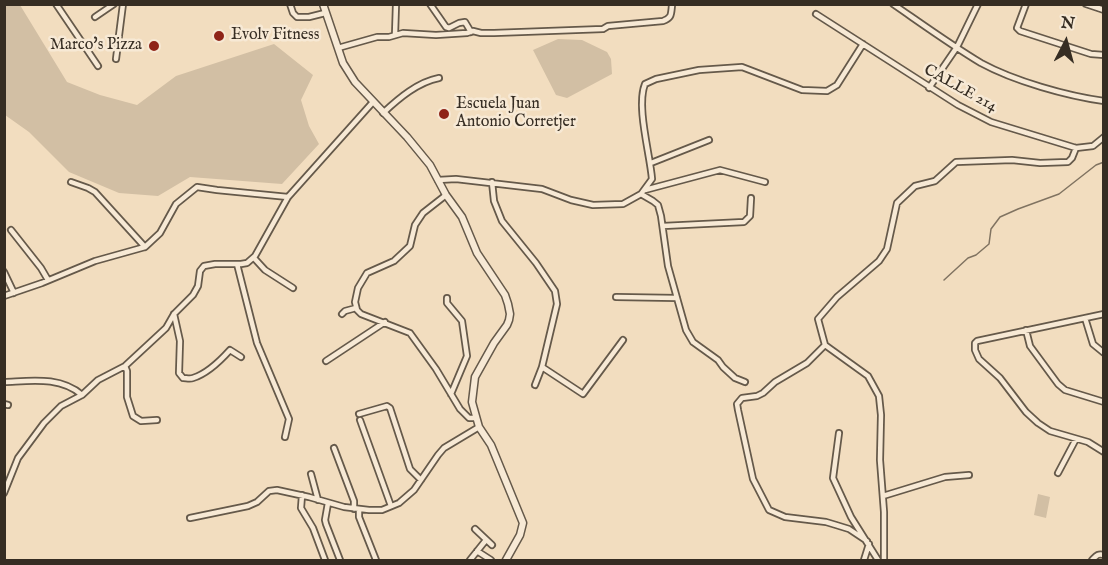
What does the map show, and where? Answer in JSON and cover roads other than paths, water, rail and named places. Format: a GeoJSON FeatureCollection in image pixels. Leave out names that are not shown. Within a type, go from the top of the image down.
{"type":"FeatureCollection","features":[{"type":"Feature","properties":{"kind":"street"},"geometry":{"type":"LineString","coordinates":[[56,4],[99,66]]}},
{"type":"Feature","properties":{"kind":"street"},"geometry":{"type":"LineString","coordinates":[[95,17],[114,4]]}},
{"type":"Feature","properties":{"kind":"street"},"geometry":{"type":"LineString","coordinates":[[116,59],[123,4]]}},
{"type":"Feature","properties":{"kind":"street"},"geometry":{"type":"LineString","coordinates":[[290,4],[297,17],[325,13]]}},
{"type":"Feature","properties":{"kind":"street"},"geometry":{"type":"LineString","coordinates":[[322,4],[343,63],[355,82],[430,165],[446,195],[462,217],[477,253],[501,286],[508,304],[510,314],[507,325],[475,377],[472,402],[479,428],[491,445],[523,522],[520,535],[506,561]]}},
{"type":"Feature","properties":{"kind":"street"},"geometry":{"type":"LineString","coordinates":[[395,35],[396,4]]}},
{"type":"Feature","properties":{"kind":"street"},"geometry":{"type":"LineString","coordinates":[[430,4],[446,27],[465,22],[471,32]]}},
{"type":"Feature","properties":{"kind":"street"},"geometry":{"type":"LineString","coordinates":[[893,4],[983,64],[1019,79],[1082,98],[1104,101]]}},
{"type":"Feature","properties":{"kind":"street"},"geometry":{"type":"LineString","coordinates":[[1026,4],[1017,28],[1020,31],[1091,54],[1104,55]]}},
{"type":"Feature","properties":{"kind":"street"},"geometry":{"type":"LineString","coordinates":[[1086,4],[1104,10]]}},
{"type":"Feature","properties":{"kind":"street"},"geometry":{"type":"LineString","coordinates":[[338,48],[376,37],[403,33],[436,35],[473,31],[494,33],[603,29],[608,26],[669,19],[672,5]]}},
{"type":"Feature","properties":{"kind":"street"},"geometry":{"type":"LineString","coordinates":[[929,88],[957,47],[977,5]]}},
{"type":"Feature","properties":{"kind":"street","name":"CALLE 214"},"geometry":{"type":"LineString","coordinates":[[816,14],[968,111],[991,122],[1076,148]]}},
{"type":"Feature","properties":{"kind":"street"},"geometry":{"type":"LineString","coordinates":[[643,192],[652,180],[643,119],[642,92],[645,84],[656,79],[699,70],[741,67],[802,90],[827,91],[837,85],[863,44]]}},
{"type":"Feature","properties":{"kind":"street"},"geometry":{"type":"LineString","coordinates":[[383,113],[428,80],[439,78]]}},
{"type":"Feature","properties":{"kind":"street"},"geometry":{"type":"LineString","coordinates":[[4,493],[18,458],[44,423],[61,406],[82,395],[98,380],[125,366],[166,328],[174,314],[193,295],[198,286],[200,271],[204,266],[247,263],[254,258],[288,197],[373,102]]}},
{"type":"Feature","properties":{"kind":"street"},"geometry":{"type":"LineString","coordinates":[[884,561],[885,512],[880,460],[879,396],[868,376],[825,345],[818,318],[837,297],[879,261],[887,249],[897,203],[915,186],[934,181],[956,162],[1012,160],[1040,163],[1068,162],[1076,148],[1094,146],[1104,137]]}},
{"type":"Feature","properties":{"kind":"street"},"geometry":{"type":"LineString","coordinates":[[651,163],[709,140]]}},
{"type":"Feature","properties":{"kind":"street"},"geometry":{"type":"LineString","coordinates":[[438,180],[492,182],[542,189],[571,200],[593,205],[623,204],[643,192],[720,170],[765,182]]}},
{"type":"Feature","properties":{"kind":"street"},"geometry":{"type":"LineString","coordinates":[[71,182],[95,192],[145,247]]}},
{"type":"Feature","properties":{"kind":"street"},"geometry":{"type":"LineString","coordinates":[[492,182],[494,201],[502,221],[536,262],[555,291],[557,304],[542,367],[535,385]]}},
{"type":"Feature","properties":{"kind":"street"},"geometry":{"type":"LineString","coordinates":[[4,296],[95,261],[145,247],[160,233],[176,204],[197,187],[288,197]]}},
{"type":"Feature","properties":{"kind":"street"},"geometry":{"type":"LineString","coordinates":[[643,192],[658,205],[668,266],[686,330],[693,342],[718,360],[735,378],[745,382]]}},
{"type":"Feature","properties":{"kind":"street"},"geometry":{"type":"LineString","coordinates":[[446,195],[423,213],[415,225],[410,246],[394,261],[367,273],[358,288],[355,302],[361,314],[410,333],[436,369],[460,409],[470,418],[476,418]]}},
{"type":"Feature","properties":{"kind":"street"},"geometry":{"type":"LineString","coordinates":[[663,226],[744,222],[750,216],[751,198]]}},
{"type":"Feature","properties":{"kind":"street"},"geometry":{"type":"LineString","coordinates":[[11,230],[48,280]]}},
{"type":"Feature","properties":{"kind":"street"},"geometry":{"type":"LineString","coordinates":[[254,258],[265,270],[293,288]]}},
{"type":"Feature","properties":{"kind":"street"},"geometry":{"type":"LineString","coordinates":[[237,264],[257,343],[289,419],[285,436]]}},
{"type":"Feature","properties":{"kind":"street"},"geometry":{"type":"LineString","coordinates":[[4,272],[14,293]]}},
{"type":"Feature","properties":{"kind":"street"},"geometry":{"type":"LineString","coordinates":[[616,297],[677,298]]}},
{"type":"Feature","properties":{"kind":"street"},"geometry":{"type":"LineString","coordinates":[[447,298],[447,303],[464,325],[467,356],[450,394]]}},
{"type":"Feature","properties":{"kind":"street"},"geometry":{"type":"LineString","coordinates":[[342,314],[356,308]]}},
{"type":"Feature","properties":{"kind":"street"},"geometry":{"type":"LineString","coordinates":[[174,314],[180,341],[179,373],[183,378],[194,378],[222,359],[230,350],[241,357]]}},
{"type":"Feature","properties":{"kind":"street"},"geometry":{"type":"LineString","coordinates":[[1104,314],[975,343],[976,354],[982,363],[1000,378],[1026,412],[1038,423],[1050,431],[1088,442],[1104,452]]}},
{"type":"Feature","properties":{"kind":"street"},"geometry":{"type":"LineString","coordinates":[[1085,318],[1093,344],[1104,353]]}},
{"type":"Feature","properties":{"kind":"street"},"geometry":{"type":"LineString","coordinates":[[326,361],[385,322]]}},
{"type":"Feature","properties":{"kind":"street"},"geometry":{"type":"LineString","coordinates":[[1026,330],[1030,346],[1058,384],[1065,390],[1104,402]]}},
{"type":"Feature","properties":{"kind":"street"},"geometry":{"type":"LineString","coordinates":[[542,367],[584,394],[623,340]]}},
{"type":"Feature","properties":{"kind":"street"},"geometry":{"type":"LineString","coordinates":[[825,345],[807,363],[775,382],[763,393],[742,398],[737,404],[753,479],[769,510],[785,517],[826,522],[849,529],[868,542]]}},
{"type":"Feature","properties":{"kind":"street"},"geometry":{"type":"LineString","coordinates":[[125,366],[127,397],[133,416],[141,421],[157,420]]}},
{"type":"Feature","properties":{"kind":"street"},"geometry":{"type":"LineString","coordinates":[[4,381],[49,380],[74,388],[82,395]]}},
{"type":"Feature","properties":{"kind":"street"},"geometry":{"type":"LineString","coordinates":[[358,414],[387,406],[390,408],[410,469],[421,480]]}},
{"type":"Feature","properties":{"kind":"street"},"geometry":{"type":"LineString","coordinates":[[360,420],[392,506]]}},
{"type":"Feature","properties":{"kind":"street"},"geometry":{"type":"LineString","coordinates":[[190,518],[248,507],[269,491],[277,490],[344,507],[382,510],[399,503],[414,490],[444,448],[479,428]]}},
{"type":"Feature","properties":{"kind":"street"},"geometry":{"type":"LineString","coordinates":[[839,433],[833,478],[851,517],[878,561]]}},
{"type":"Feature","properties":{"kind":"street"},"geometry":{"type":"LineString","coordinates":[[1058,474],[1076,439]]}},
{"type":"Feature","properties":{"kind":"street"},"geometry":{"type":"LineString","coordinates":[[334,448],[376,561]]}},
{"type":"Feature","properties":{"kind":"street"},"geometry":{"type":"LineString","coordinates":[[310,474],[318,500]]}},
{"type":"Feature","properties":{"kind":"street"},"geometry":{"type":"LineString","coordinates":[[883,496],[945,477],[969,475]]}},
{"type":"Feature","properties":{"kind":"street"},"geometry":{"type":"LineString","coordinates":[[302,495],[301,508],[313,528],[325,561]]}},
{"type":"Feature","properties":{"kind":"street"},"geometry":{"type":"LineString","coordinates":[[328,503],[325,520],[340,561]]}},
{"type":"Feature","properties":{"kind":"street"},"geometry":{"type":"LineString","coordinates":[[475,530],[492,545]]}},
{"type":"Feature","properties":{"kind":"street"},"geometry":{"type":"LineString","coordinates":[[470,561],[486,540]]}},
{"type":"Feature","properties":{"kind":"street"},"geometry":{"type":"LineString","coordinates":[[864,561],[868,542]]}},
{"type":"Feature","properties":{"kind":"street"},"geometry":{"type":"LineString","coordinates":[[477,551],[491,560]]}},
{"type":"Feature","properties":{"kind":"street"},"geometry":{"type":"LineString","coordinates":[[1092,561],[1096,555],[1104,555]]}},
{"type":"Feature","properties":{"kind":"waterway"},"geometry":{"type":"LineString","coordinates":[[944,280],[968,258],[976,255],[989,244],[991,229],[1000,217],[1059,194],[1096,165],[1104,162]]}},
{"type":"Feature","properties":{"kind":"place","name":"Evolv Fitness"},"geometry":{"type":"Point","coordinates":[219,36]}},
{"type":"Feature","properties":{"kind":"place","name":"Marco's Pizza"},"geometry":{"type":"Point","coordinates":[154,46]}},
{"type":"Feature","properties":{"kind":"place","name":"Escuela Juan Antonio Corretjer"},"geometry":{"type":"Point","coordinates":[444,114]}}]}
